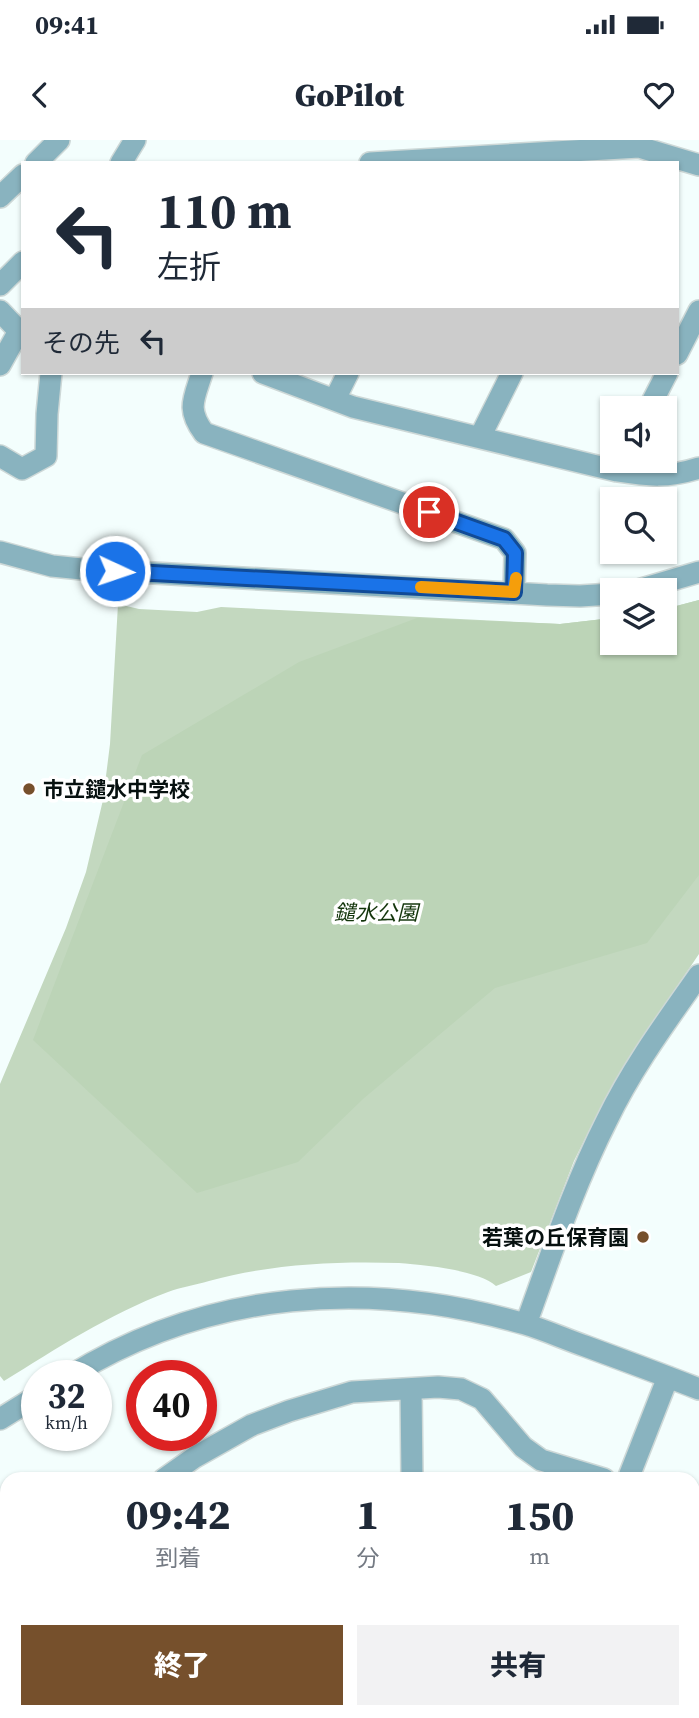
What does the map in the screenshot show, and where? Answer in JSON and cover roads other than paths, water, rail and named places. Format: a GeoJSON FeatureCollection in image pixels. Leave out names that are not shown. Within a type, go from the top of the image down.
{"type":"FeatureCollection","features":[{"type":"Feature","properties":{"kind":"street"},"geometry":{"type":"LineString","coordinates":[[38,161],[59,140]]}},
{"type":"Feature","properties":{"kind":"street"},"geometry":{"type":"LineString","coordinates":[[122,161],[135,140]]}},
{"type":"Feature","properties":{"kind":"street"},"geometry":{"type":"LineString","coordinates":[[453,161],[619,155],[639,147],[699,165]]}},
{"type":"Feature","properties":{"kind":"street"},"geometry":{"type":"LineString","coordinates":[[0,197],[21,177]]}},
{"type":"Feature","properties":{"kind":"street"},"geometry":{"type":"LineString","coordinates":[[0,285],[21,264]]}},
{"type":"Feature","properties":{"kind":"street"},"geometry":{"type":"LineString","coordinates":[[679,350],[699,311]]}},
{"type":"Feature","properties":{"kind":"street"},"geometry":{"type":"LineString","coordinates":[[0,312],[19,331],[0,365]]}},
{"type":"Feature","properties":{"kind":"street"},"geometry":{"type":"LineString","coordinates":[[0,456],[22,469],[46,456],[51,375]]}},
{"type":"Feature","properties":{"kind":"street"},"geometry":{"type":"LineString","coordinates":[[201,375],[191,406],[195,420],[204,433],[504,539],[515,553],[514,592]]}},
{"type":"Feature","properties":{"kind":"street"},"geometry":{"type":"LineString","coordinates":[[269,375],[353,407],[480,438],[600,461]]}},
{"type":"Feature","properties":{"kind":"street"},"geometry":{"type":"LineString","coordinates":[[335,399],[347,375]]}},
{"type":"Feature","properties":{"kind":"street"},"geometry":{"type":"LineString","coordinates":[[480,438],[511,375]]}},
{"type":"Feature","properties":{"kind":"street"},"geometry":{"type":"LineString","coordinates":[[655,396],[666,375]]}},
{"type":"Feature","properties":{"kind":"street"},"geometry":{"type":"LineString","coordinates":[[644,473],[656,477],[699,468]]}},
{"type":"Feature","properties":{"kind":"street"},"geometry":{"type":"LineString","coordinates":[[0,552],[52,566],[82,569],[580,596],[600,595]]}},
{"type":"Feature","properties":{"kind":"street"},"geometry":{"type":"LineString","coordinates":[[677,578],[699,572]]}},
{"type":"Feature","properties":{"kind":"street"},"geometry":{"type":"LineString","coordinates":[[526,1324],[569,1206],[607,1119],[637,1065],[699,975]]}},
{"type":"Feature","properties":{"kind":"street"},"geometry":{"type":"LineString","coordinates":[[103,1360],[177,1324],[223,1310],[274,1301],[375,1299],[435,1304],[526,1324],[699,1389]]}},
{"type":"Feature","properties":{"kind":"street"},"geometry":{"type":"LineString","coordinates":[[631,1472],[668,1377]]}},
{"type":"Feature","properties":{"kind":"street"},"geometry":{"type":"LineString","coordinates":[[174,1472],[252,1425],[289,1411],[352,1392],[438,1387],[461,1389],[482,1399],[523,1447],[541,1460],[581,1472]]}},
{"type":"Feature","properties":{"kind":"street"},"geometry":{"type":"LineString","coordinates":[[411,1389],[412,1472]]}},
{"type":"Feature","properties":{"kind":"street"},"geometry":{"type":"LineString","coordinates":[[0,1419],[21,1406]]}},
{"type":"Feature","properties":{"kind":"place","name":"市立鑓水中学校"},"geometry":{"type":"Point","coordinates":[29,789]}},
{"type":"Feature","properties":{"kind":"place","name":"若葉の丘保育園"},"geometry":{"type":"Point","coordinates":[643,1237]}},
{"type":"Feature","properties":{"kind":"park label","name":"鑓水公園"},"geometry":{"type":"Point","coordinates":[376,912]}}]}
